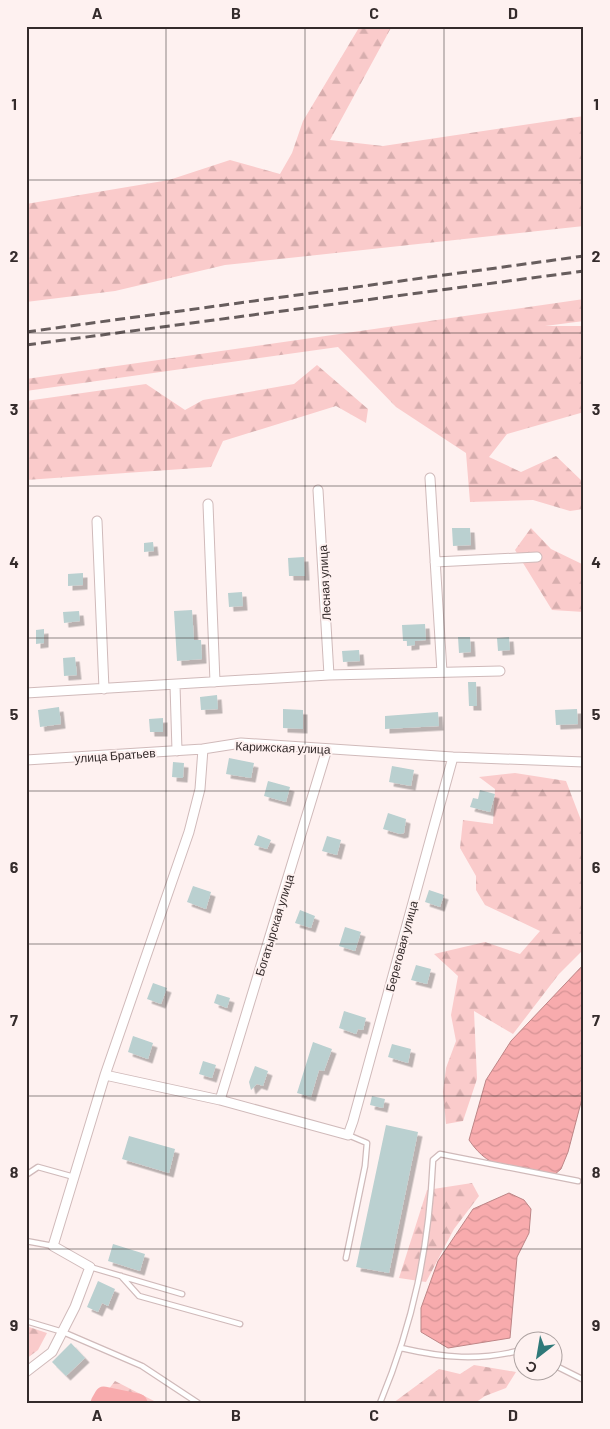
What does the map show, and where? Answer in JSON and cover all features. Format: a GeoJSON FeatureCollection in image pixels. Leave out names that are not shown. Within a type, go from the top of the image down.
{"type":"FeatureCollection","features":[{"type":"Feature","properties":{"kind":"street"},"geometry":{"type":"LineString","coordinates":[[430,478],[442,672]]}},
{"type":"Feature","properties":{"kind":"street","name":"Лесная улица"},"geometry":{"type":"LineString","coordinates":[[318,490],[329,675]]}},
{"type":"Feature","properties":{"kind":"street"},"geometry":{"type":"LineString","coordinates":[[208,504],[215,682]]}},
{"type":"Feature","properties":{"kind":"street"},"geometry":{"type":"LineString","coordinates":[[97,521],[104,688]]}},
{"type":"Feature","properties":{"kind":"street"},"geometry":{"type":"LineString","coordinates":[[435,562],[537,557]]}},
{"type":"Feature","properties":{"kind":"street"},"geometry":{"type":"LineString","coordinates":[[26,693],[329,675],[500,671]]}},
{"type":"Feature","properties":{"kind":"street"},"geometry":{"type":"LineString","coordinates":[[175,685],[178,751]]}},
{"type":"Feature","properties":{"kind":"street","name":"Карижская улица"},"geometry":{"type":"LineString","coordinates":[[203,749],[241,744],[453,757],[584,762]]}},
{"type":"Feature","properties":{"kind":"street"},"geometry":{"type":"LineString","coordinates":[[26,1372],[52,1352],[63,1332],[90,1267],[53,1246],[105,1075],[189,832],[200,789],[203,749]]}},
{"type":"Feature","properties":{"kind":"street","name":"улица Братьев"},"geometry":{"type":"LineString","coordinates":[[26,760],[203,749]]}},
{"type":"Feature","properties":{"kind":"street","name":"Богатырская улица"},"geometry":{"type":"LineString","coordinates":[[220,1100],[327,749]]}},
{"type":"Feature","properties":{"kind":"street","name":"Береговая улица"},"geometry":{"type":"LineString","coordinates":[[348,1135],[453,757]]}},
{"type":"Feature","properties":{"kind":"street"},"geometry":{"type":"LineString","coordinates":[[105,1075],[220,1100],[348,1135]]}},
{"type":"Feature","properties":{"kind":"lane"},"geometry":{"type":"LineString","coordinates":[[346,1258],[365,1166],[367,1143],[348,1135]]}},
{"type":"Feature","properties":{"kind":"lane"},"geometry":{"type":"LineString","coordinates":[[380,1403],[401,1348],[423,1265],[430,1210],[432,1160],[440,1154],[578,1181]]}},
{"type":"Feature","properties":{"kind":"lane"},"geometry":{"type":"LineString","coordinates":[[26,1174],[38,1167],[74,1177]]}},
{"type":"Feature","properties":{"kind":"lane"},"geometry":{"type":"LineString","coordinates":[[26,1241],[53,1246]]}},
{"type":"Feature","properties":{"kind":"lane"},"geometry":{"type":"LineString","coordinates":[[90,1267],[182,1294]]}},
{"type":"Feature","properties":{"kind":"lane"},"geometry":{"type":"LineString","coordinates":[[121,1276],[139,1296],[240,1324]]}},
{"type":"Feature","properties":{"kind":"lane"},"geometry":{"type":"LineString","coordinates":[[26,1321],[63,1332],[142,1366],[198,1403]]}},
{"type":"Feature","properties":{"kind":"lane"},"geometry":{"type":"LineString","coordinates":[[401,1348],[462,1359],[512,1352]]}},
{"type":"Feature","properties":{"kind":"lane"},"geometry":{"type":"LineString","coordinates":[[562,1369],[584,1380]]}},
{"type":"Feature","properties":{"kind":"green space"},"geometry":{"type":"Polygon","coordinates":[[[360,26],[392,26],[330,140],[383,146],[584,116],[584,226],[225,265],[115,291],[26,302],[26,204],[169,180],[230,160],[280,174],[292,153],[303,121],[360,26]]]}},
{"type":"Feature","properties":{"kind":"green space"},"geometry":{"type":"Polygon","coordinates":[[[584,299],[584,321],[545,326],[584,326],[584,412],[507,434],[489,457],[521,472],[556,456],[584,483],[584,509],[570,511],[533,500],[470,502],[466,453],[396,407],[338,347],[26,391],[26,379],[584,299]]]}},
{"type":"Feature","properties":{"kind":"green space"},"geometry":{"type":"Polygon","coordinates":[[[317,365],[368,409],[366,423],[336,406],[223,441],[211,467],[26,480],[26,401],[146,384],[185,410],[203,400],[294,384],[317,365]]]}},
{"type":"Feature","properties":{"kind":"green space"},"geometry":{"type":"Polygon","coordinates":[[[531,528],[551,549],[584,565],[584,612],[552,610],[515,550],[531,528]]]}},
{"type":"Feature","properties":{"kind":"green space"},"geometry":{"type":"Polygon","coordinates":[[[515,773],[566,781],[584,828],[584,949],[559,974],[513,1034],[474,1011],[477,1079],[463,1121],[446,1124],[443,1092],[446,1068],[456,1041],[451,1015],[458,976],[434,954],[485,942],[520,954],[540,931],[485,905],[476,890],[476,876],[460,848],[463,820],[493,824],[495,789],[479,777],[515,773]]]}},
{"type":"Feature","properties":{"kind":"green space"},"geometry":{"type":"Polygon","coordinates":[[[472,1183],[479,1196],[454,1229],[426,1282],[399,1278],[427,1190],[472,1183]]]}},
{"type":"Feature","properties":{"kind":"green space"},"geometry":{"type":"Polygon","coordinates":[[[26,1326],[47,1333],[38,1350],[26,1359],[26,1326]]]}},
{"type":"Feature","properties":{"kind":"green space"},"geometry":{"type":"Polygon","coordinates":[[[474,1365],[512,1371],[512,1378],[506,1388],[485,1396],[475,1403],[393,1403],[439,1369],[460,1374],[474,1365]]]}},
{"type":"Feature","properties":{"kind":"green space"},"geometry":{"type":"Polygon","coordinates":[[[115,1381],[158,1403],[98,1403],[115,1381]]]}},
{"type":"Feature","properties":{"kind":"water"},"geometry":{"type":"Polygon","coordinates":[[[584,964],[584,1091],[568,1152],[561,1169],[554,1175],[506,1168],[496,1164],[486,1159],[477,1151],[469,1140],[486,1080],[511,1041],[584,964]]]}},
{"type":"Feature","properties":{"kind":"water"},"geometry":{"type":"Polygon","coordinates":[[[509,1193],[524,1200],[531,1209],[529,1233],[517,1257],[510,1338],[448,1348],[421,1332],[421,1308],[438,1261],[473,1209],[509,1193]]]}},
{"type":"Feature","properties":{"kind":"building"},"geometry":{"type":"Polygon","coordinates":[[[452,528],[470,528],[471,545],[453,546],[452,528]]]}},
{"type":"Feature","properties":{"kind":"building"},"geometry":{"type":"Polygon","coordinates":[[[153,542],[154,551],[144,552],[144,543],[153,542]]]}},
{"type":"Feature","properties":{"kind":"building"},"geometry":{"type":"Polygon","coordinates":[[[304,557],[305,576],[289,576],[288,558],[304,557]]]}},
{"type":"Feature","properties":{"kind":"building"},"geometry":{"type":"Polygon","coordinates":[[[83,573],[83,585],[68,586],[68,574],[83,573]]]}},
{"type":"Feature","properties":{"kind":"building"},"geometry":{"type":"Polygon","coordinates":[[[242,592],[243,606],[229,607],[228,593],[242,592]]]}},
{"type":"Feature","properties":{"kind":"building"},"geometry":{"type":"Polygon","coordinates":[[[192,610],[194,640],[201,640],[202,659],[177,661],[174,611],[192,610]]]}},
{"type":"Feature","properties":{"kind":"building"},"geometry":{"type":"Polygon","coordinates":[[[79,611],[80,621],[64,623],[63,612],[79,611]]]}},
{"type":"Feature","properties":{"kind":"building"},"geometry":{"type":"Polygon","coordinates":[[[425,624],[426,640],[415,641],[415,645],[407,646],[407,641],[403,641],[402,625],[425,624]]]}},
{"type":"Feature","properties":{"kind":"building"},"geometry":{"type":"Polygon","coordinates":[[[44,629],[44,643],[36,644],[36,630],[44,629]]]}},
{"type":"Feature","properties":{"kind":"building"},"geometry":{"type":"Polygon","coordinates":[[[458,637],[470,637],[471,652],[459,653],[458,637]]]}},
{"type":"Feature","properties":{"kind":"building"},"geometry":{"type":"Polygon","coordinates":[[[509,637],[510,650],[498,651],[497,638],[509,637]]]}},
{"type":"Feature","properties":{"kind":"building"},"geometry":{"type":"Polygon","coordinates":[[[359,650],[360,661],[343,662],[342,651],[359,650]]]}},
{"type":"Feature","properties":{"kind":"building"},"geometry":{"type":"Polygon","coordinates":[[[75,657],[77,675],[64,676],[63,658],[75,657]]]}},
{"type":"Feature","properties":{"kind":"building"},"geometry":{"type":"Polygon","coordinates":[[[468,682],[476,682],[477,706],[469,706],[468,682]]]}},
{"type":"Feature","properties":{"kind":"building"},"geometry":{"type":"Polygon","coordinates":[[[217,695],[218,709],[201,710],[200,697],[217,695]]]}},
{"type":"Feature","properties":{"kind":"building"},"geometry":{"type":"Polygon","coordinates":[[[59,707],[61,724],[40,727],[38,710],[59,707]]]}},
{"type":"Feature","properties":{"kind":"building"},"geometry":{"type":"Polygon","coordinates":[[[283,709],[303,710],[303,729],[283,728],[283,709]]]}},
{"type":"Feature","properties":{"kind":"building"},"geometry":{"type":"Polygon","coordinates":[[[577,709],[578,724],[556,725],[555,710],[577,709]]]}},
{"type":"Feature","properties":{"kind":"building"},"geometry":{"type":"Polygon","coordinates":[[[438,712],[439,726],[385,729],[385,716],[438,712]]]}},
{"type":"Feature","properties":{"kind":"building"},"geometry":{"type":"Polygon","coordinates":[[[163,718],[163,732],[150,732],[149,719],[163,718]]]}},
{"type":"Feature","properties":{"kind":"building"},"geometry":{"type":"Polygon","coordinates":[[[229,758],[254,763],[251,778],[226,774],[229,758]]]}},
{"type":"Feature","properties":{"kind":"building"},"geometry":{"type":"Polygon","coordinates":[[[173,762],[184,763],[183,778],[172,777],[173,762]]]}},
{"type":"Feature","properties":{"kind":"building"},"geometry":{"type":"Polygon","coordinates":[[[392,766],[414,770],[411,786],[389,782],[392,766]]]}},
{"type":"Feature","properties":{"kind":"building"},"geometry":{"type":"Polygon","coordinates":[[[268,781],[290,787],[286,802],[264,796],[268,781]]]}},
{"type":"Feature","properties":{"kind":"building"},"geometry":{"type":"Polygon","coordinates":[[[480,790],[495,794],[490,812],[470,807],[473,798],[478,799],[480,790]]]}},
{"type":"Feature","properties":{"kind":"building"},"geometry":{"type":"Polygon","coordinates":[[[388,813],[406,819],[404,833],[400,834],[383,829],[388,813]]]}},
{"type":"Feature","properties":{"kind":"building"},"geometry":{"type":"Polygon","coordinates":[[[258,835],[271,840],[267,849],[254,845],[258,835]]]}},
{"type":"Feature","properties":{"kind":"building"},"geometry":{"type":"Polygon","coordinates":[[[327,836],[341,840],[337,855],[322,851],[327,836]]]}},
{"type":"Feature","properties":{"kind":"building"},"geometry":{"type":"Polygon","coordinates":[[[193,886],[211,892],[206,909],[187,902],[193,886]]]}},
{"type":"Feature","properties":{"kind":"building"},"geometry":{"type":"Polygon","coordinates":[[[429,890],[444,895],[440,907],[425,902],[429,890]]]}},
{"type":"Feature","properties":{"kind":"building"},"geometry":{"type":"Polygon","coordinates":[[[300,910],[315,916],[311,928],[295,923],[300,910]]]}},
{"type":"Feature","properties":{"kind":"building"},"geometry":{"type":"Polygon","coordinates":[[[345,927],[361,932],[355,951],[339,946],[345,927]]]}},
{"type":"Feature","properties":{"kind":"building"},"geometry":{"type":"Polygon","coordinates":[[[416,965],[431,969],[427,984],[411,980],[416,965]]]}},
{"type":"Feature","properties":{"kind":"building"},"geometry":{"type":"Polygon","coordinates":[[[153,983],[167,988],[161,1004],[147,999],[153,983]]]}},
{"type":"Feature","properties":{"kind":"building"},"geometry":{"type":"Polygon","coordinates":[[[217,994],[230,998],[227,1008],[214,1003],[217,994]]]}},
{"type":"Feature","properties":{"kind":"building"},"geometry":{"type":"Polygon","coordinates":[[[344,1011],[366,1018],[363,1030],[358,1029],[356,1034],[339,1028],[344,1011]]]}},
{"type":"Feature","properties":{"kind":"building"},"geometry":{"type":"Polygon","coordinates":[[[133,1036],[153,1043],[148,1059],[128,1052],[133,1036]]]}},
{"type":"Feature","properties":{"kind":"building"},"geometry":{"type":"Polygon","coordinates":[[[313,1042],[332,1049],[324,1071],[319,1070],[311,1097],[297,1093],[313,1042]]]}},
{"type":"Feature","properties":{"kind":"building"},"geometry":{"type":"Polygon","coordinates":[[[392,1044],[411,1049],[408,1063],[388,1057],[392,1044]]]}},
{"type":"Feature","properties":{"kind":"building"},"geometry":{"type":"Polygon","coordinates":[[[203,1061],[216,1065],[212,1078],[199,1074],[203,1061]]]}},
{"type":"Feature","properties":{"kind":"building"},"geometry":{"type":"Polygon","coordinates":[[[255,1066],[268,1071],[263,1086],[257,1084],[251,1090],[249,1082],[255,1066]]]}},
{"type":"Feature","properties":{"kind":"building"},"geometry":{"type":"Polygon","coordinates":[[[372,1096],[385,1099],[383,1108],[370,1105],[372,1096]]]}},
{"type":"Feature","properties":{"kind":"building"},"geometry":{"type":"Polygon","coordinates":[[[386,1125],[418,1132],[389,1273],[356,1267],[386,1125]]]}},
{"type":"Feature","properties":{"kind":"building"},"geometry":{"type":"Polygon","coordinates":[[[129,1136],[175,1149],[169,1173],[122,1159],[129,1136]]]}},
{"type":"Feature","properties":{"kind":"building"},"geometry":{"type":"Polygon","coordinates":[[[113,1244],[145,1254],[140,1271],[108,1261],[113,1244]]]}},
{"type":"Feature","properties":{"kind":"building"},"geometry":{"type":"Polygon","coordinates":[[[98,1281],[115,1289],[108,1306],[102,1303],[98,1312],[87,1307],[98,1281]]]}},
{"type":"Feature","properties":{"kind":"building"},"geometry":{"type":"Polygon","coordinates":[[[71,1343],[85,1358],[66,1376],[52,1362],[71,1343]]]}},
{"type":"Feature","properties":{"kind":"waterway"},"geometry":{"type":"LineString","coordinates":[[100,1403],[104,1396],[138,1403]]}},
{"type":"Feature","properties":{"kind":"railway"},"geometry":{"type":"LineString","coordinates":[[26,332],[584,256]]}},
{"type":"Feature","properties":{"kind":"railway"},"geometry":{"type":"LineString","coordinates":[[26,345],[584,271]]}}]}
